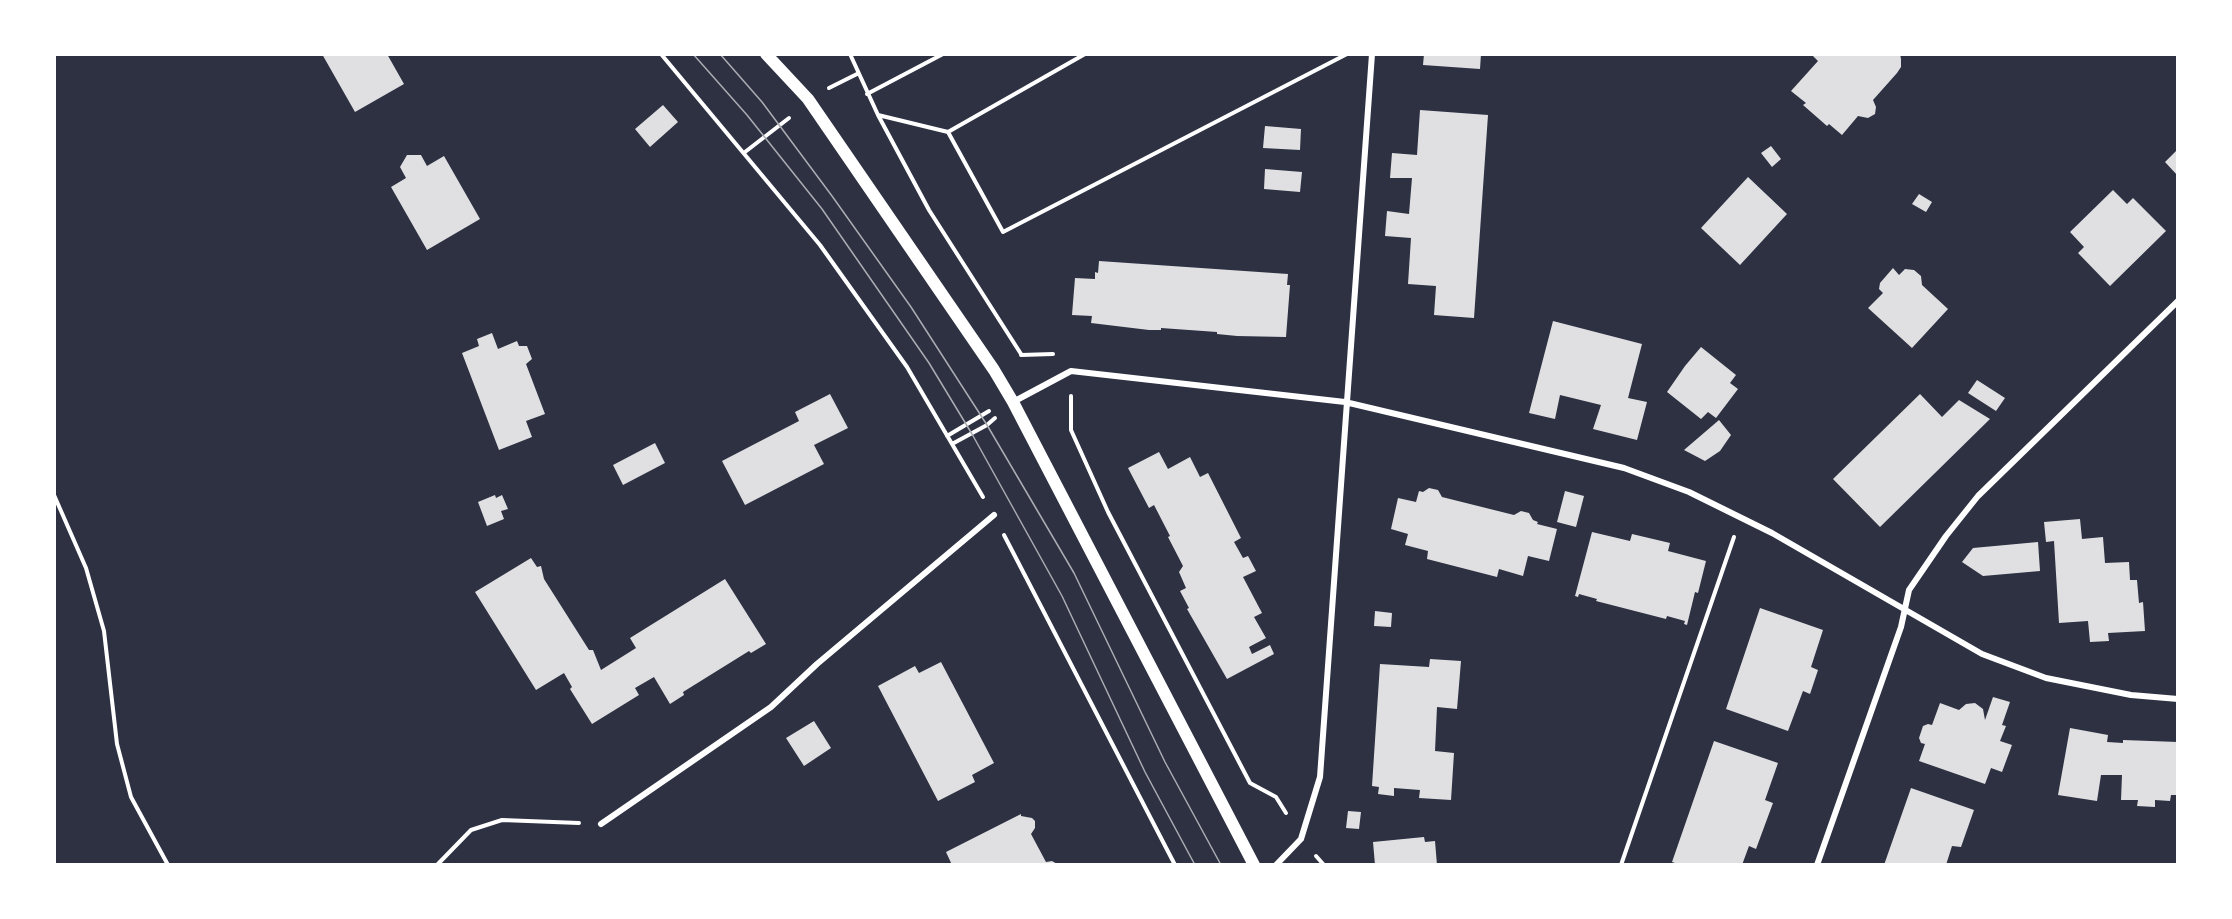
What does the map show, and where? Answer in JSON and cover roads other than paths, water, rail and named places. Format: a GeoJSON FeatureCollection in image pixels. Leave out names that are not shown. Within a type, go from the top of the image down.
{"type":"FeatureCollection","features":[{"type":"Feature","properties":{"kind":"main road"},"geometry":{"type":"LineString","coordinates":[[768,55],[808,99],[994,369],[1254,865]]}},
{"type":"Feature","properties":{"kind":"street"},"geometry":{"type":"LineString","coordinates":[[1276,865],[1301,839],[1320,777],[1345,402],[1372,54]]}},
{"type":"Feature","properties":{"kind":"street"},"geometry":{"type":"LineString","coordinates":[[1817,865],[1901,627],[1909,590],[1946,536],[1978,496],[2178,300]]}},
{"type":"Feature","properties":{"kind":"street"},"geometry":{"type":"LineString","coordinates":[[1013,402],[1071,371],[1345,402],[1624,468],[1689,492],[1772,533],[1982,654],[2046,678],[2131,695],[2178,699]]}},
{"type":"Feature","properties":{"kind":"street"},"geometry":{"type":"LineString","coordinates":[[601,824],[771,707],[817,664],[994,515]]}},
{"type":"Feature","properties":{"kind":"tram line"},"geometry":{"type":"LineString","coordinates":[[693,54],[747,115],[822,209],[929,363],[972,434],[1062,596],[1145,772],[1195,865]]}},
{"type":"Feature","properties":{"kind":"tram line"},"geometry":{"type":"LineString","coordinates":[[720,54],[762,102],[832,196],[911,307],[987,425],[1074,573],[1165,762],[1221,865]]}}]}
